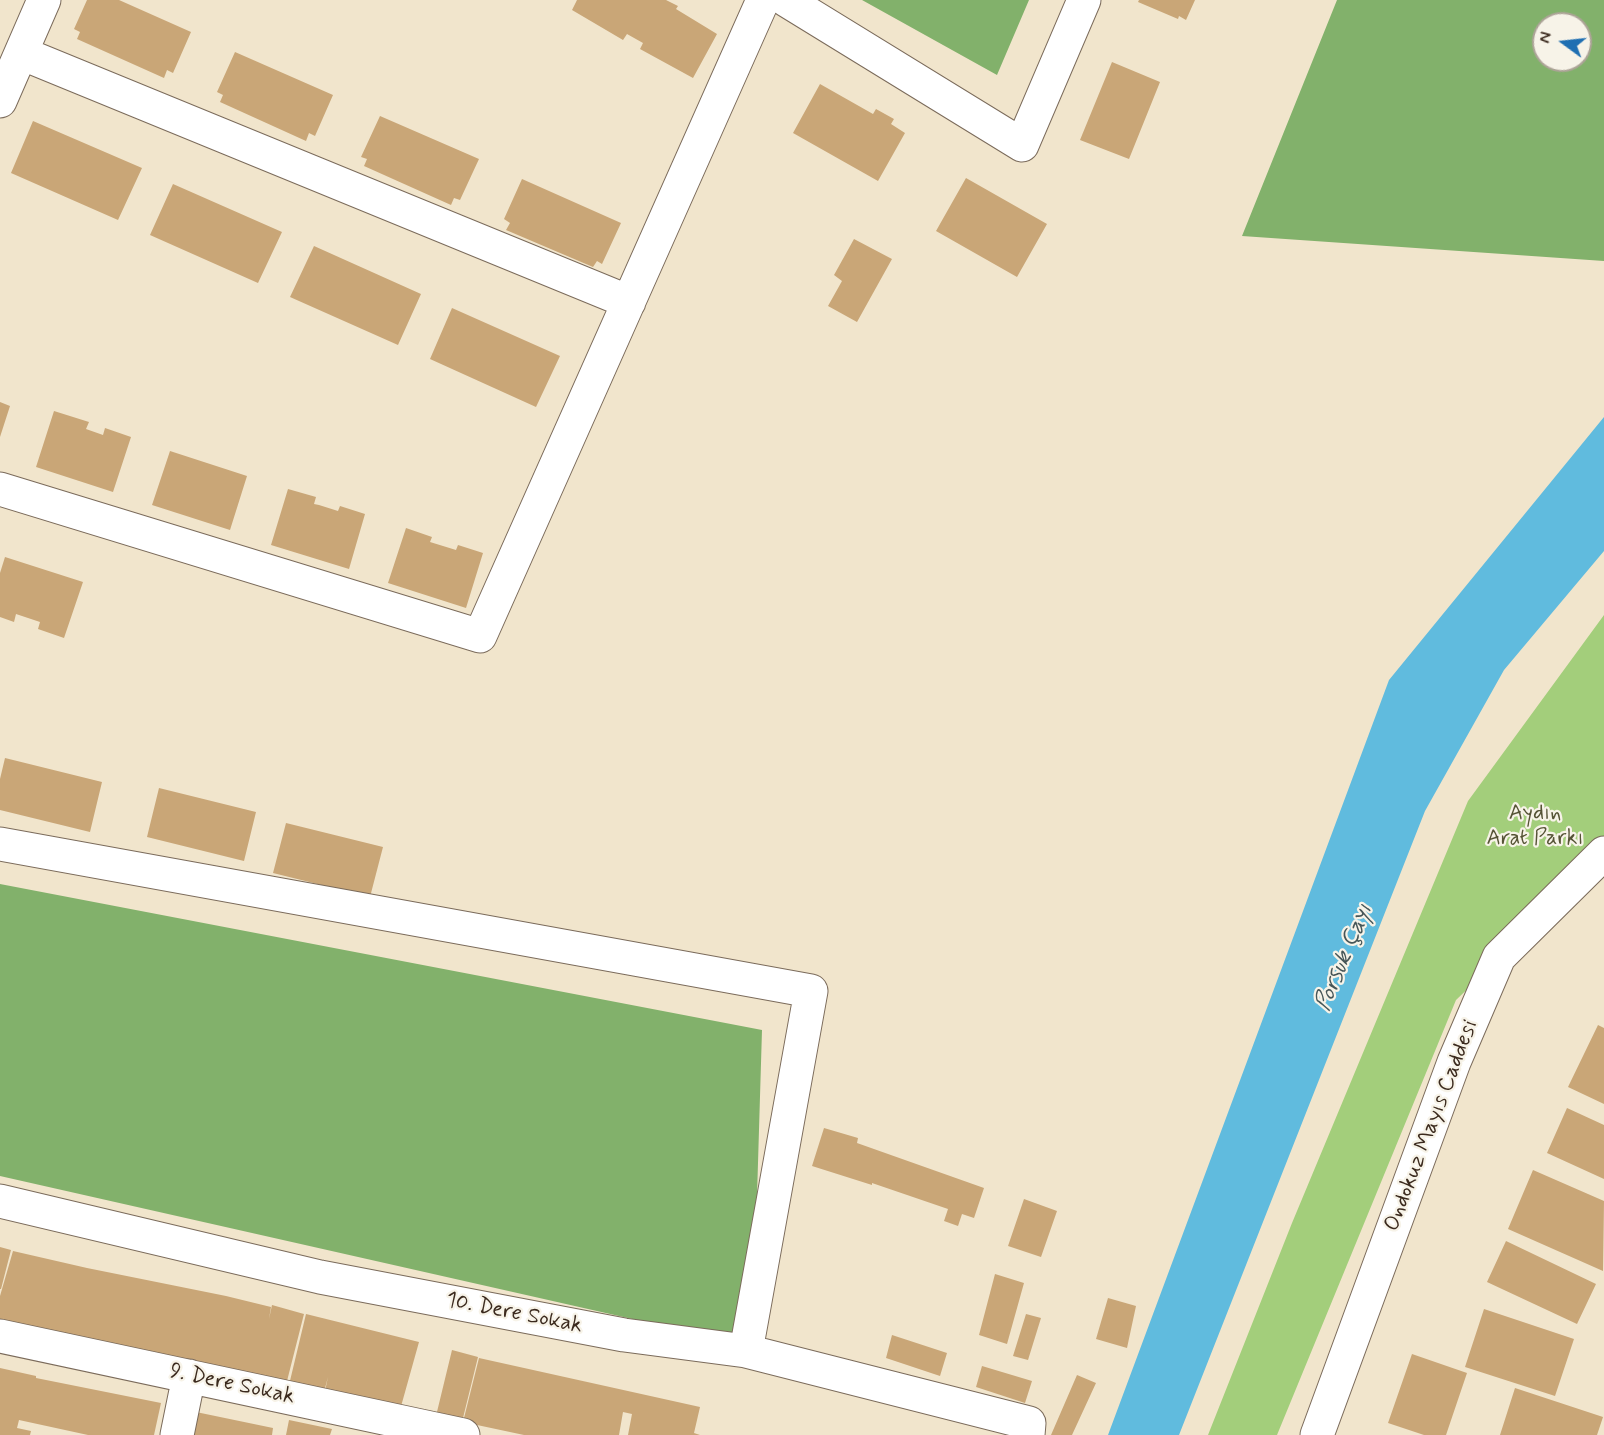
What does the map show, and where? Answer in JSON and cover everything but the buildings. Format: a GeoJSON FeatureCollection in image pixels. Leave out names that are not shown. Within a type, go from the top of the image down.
{"type":"FeatureCollection","features":[{"type":"Feature","properties":{"kind":"street"},"geometry":{"type":"LineString","coordinates":[[0,101],[44,0]]}},
{"type":"Feature","properties":{"kind":"street"},"geometry":{"type":"LineString","coordinates":[[0,489],[480,636],[763,0]]}},
{"type":"Feature","properties":{"kind":"street"},"geometry":{"type":"LineString","coordinates":[[786,0],[1022,145],[1084,0]]}},
{"type":"Feature","properties":{"kind":"street"},"geometry":{"type":"LineString","coordinates":[[21,53],[629,302]]}},
{"type":"Feature","properties":{"kind":"street"},"geometry":{"type":"LineString","coordinates":[[0,844],[811,991],[746,1351]]}},
{"type":"Feature","properties":{"kind":"street","name":"Ondokuz Mayıs Caddesi"},"geometry":{"type":"LineString","coordinates":[[1317,1435],[1454,1062],[1499,957],[1604,853]]}},
{"type":"Feature","properties":{"kind":"street","name":"10. Dere Sokak"},"geometry":{"type":"LineString","coordinates":[[0,1201],[320,1277],[624,1335],[746,1351],[1028,1429]]}},
{"type":"Feature","properties":{"kind":"street","name":"9. Dere Sokak"},"geometry":{"type":"LineString","coordinates":[[0,1336],[460,1435]]}},
{"type":"Feature","properties":{"kind":"street"},"geometry":{"type":"LineString","coordinates":[[177,1435],[189,1376]]}},
{"type":"Feature","properties":{"kind":"green space"},"geometry":{"type":"Polygon","coordinates":[[[862,0],[1029,0],[997,75],[862,0]]]}},
{"type":"Feature","properties":{"kind":"green space"},"geometry":{"type":"Polygon","coordinates":[[[1337,0],[1604,0],[1604,261],[1242,236],[1337,0]]]}},
{"type":"Feature","properties":{"kind":"green space","name":"Aydın Arat Parkı"},"geometry":{"type":"Polygon","coordinates":[[[1604,615],[1604,858],[1456,1000],[1277,1435],[1208,1435],[1292,1223],[1468,801],[1604,615]]]}},
{"type":"Feature","properties":{"kind":"green space"},"geometry":{"type":"Polygon","coordinates":[[[0,884],[762,1030],[757,1196],[734,1342],[0,1176],[0,884]]]}},
{"type":"Feature","properties":{"kind":"water","name":"Porsuk Çayı"},"geometry":{"type":"Polygon","coordinates":[[[1604,417],[1604,551],[1504,670],[1425,811],[1179,1435],[1108,1435],[1389,680],[1604,417]]]}}]}
